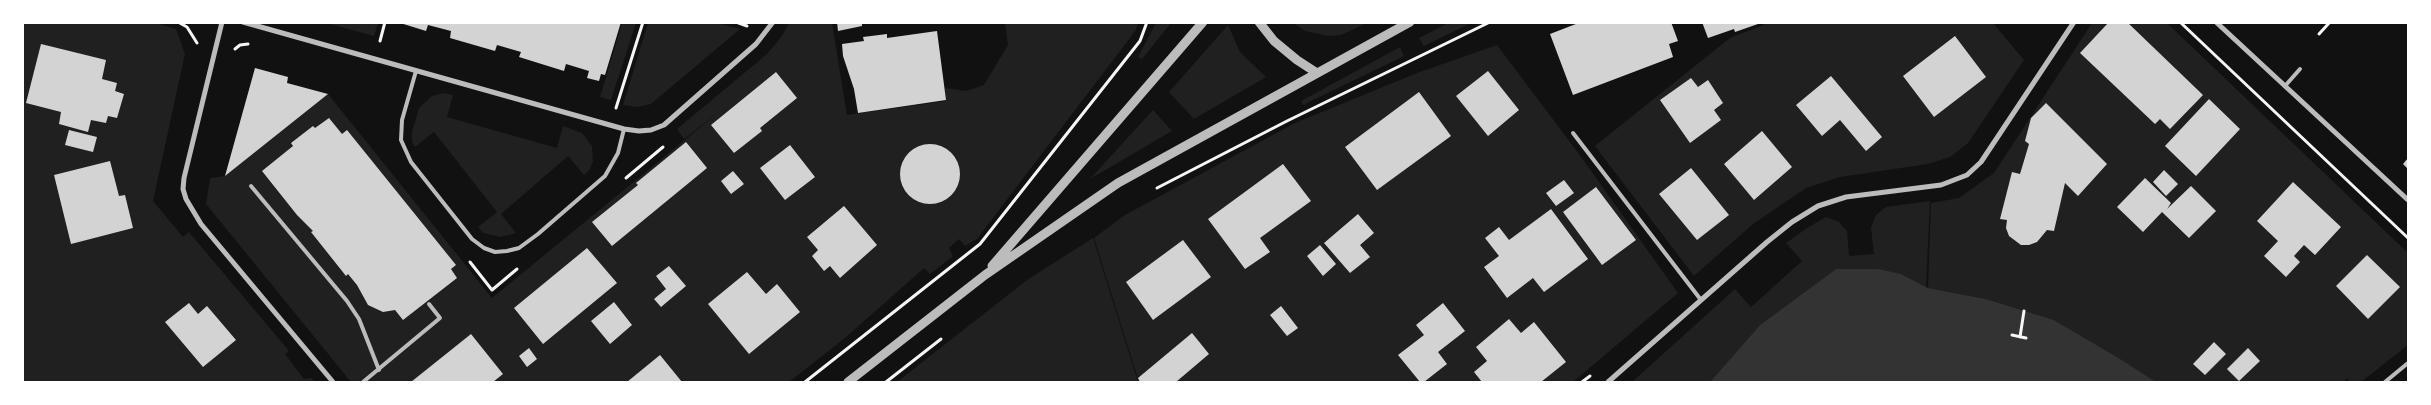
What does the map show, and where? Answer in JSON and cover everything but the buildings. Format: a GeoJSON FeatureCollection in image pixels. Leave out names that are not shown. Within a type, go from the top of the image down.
{"type":"FeatureCollection","features":[{"type":"Feature","properties":{"kind":"street"},"geometry":{"type":"LineString","coordinates":[[222,22],[184,178],[183,189],[186,199],[201,224],[332,382]]}},
{"type":"Feature","properties":{"kind":"street"},"geometry":{"type":"LineString","coordinates":[[243,22],[624,129],[651,130],[664,125],[756,44],[773,22]]}},
{"type":"Feature","properties":{"kind":"street"},"geometry":{"type":"LineString","coordinates":[[984,275],[1202,22]]}},
{"type":"Feature","properties":{"kind":"street"},"geometry":{"type":"LineString","coordinates":[[1259,22],[1274,41],[1297,60],[1317,73]]}},
{"type":"Feature","properties":{"kind":"street"},"geometry":{"type":"LineString","coordinates":[[848,382],[984,275],[1118,183],[1410,22]]}},
{"type":"Feature","properties":{"kind":"street"},"geometry":{"type":"LineString","coordinates":[[1608,382],[1766,242],[1792,222],[1818,206],[1846,197],[1941,185],[1967,175],[1981,162],[2074,22]]}},
{"type":"Feature","properties":{"kind":"street"},"geometry":{"type":"LineString","coordinates":[[2216,22],[2408,200]]}},
{"type":"Feature","properties":{"kind":"lane"},"geometry":{"type":"LineString","coordinates":[[2285,86],[2300,69]]}},
{"type":"Feature","properties":{"kind":"lane"},"geometry":{"type":"LineString","coordinates":[[416,71],[402,120],[402,140],[411,162],[472,239],[484,248],[495,252],[507,252],[525,243],[605,176],[618,153],[624,129]]}},
{"type":"Feature","properties":{"kind":"lane"},"geometry":{"type":"LineString","coordinates":[[1573,133],[1701,300]]}},
{"type":"Feature","properties":{"kind":"lane"},"geometry":{"type":"LineString","coordinates":[[251,186],[347,301],[362,325],[378,370]]}},
{"type":"Feature","properties":{"kind":"lane"},"geometry":{"type":"LineString","coordinates":[[363,382],[440,318],[429,304]]}},
{"type":"Feature","properties":{"kind":"lane"},"geometry":{"type":"LineString","coordinates":[[2385,382],[2408,363]]}},
{"type":"Feature","properties":{"kind":"path"},"geometry":{"type":"LineString","coordinates":[[370,41],[379,44],[385,22]]}},
{"type":"Feature","properties":{"kind":"path"},"geometry":{"type":"LineString","coordinates":[[616,108],[643,22]]}},
{"type":"Feature","properties":{"kind":"path"},"geometry":{"type":"LineString","coordinates":[[736,22],[751,25]]}},
{"type":"Feature","properties":{"kind":"path"},"geometry":{"type":"LineString","coordinates":[[805,382],[980,244],[1134,49],[1140,41],[1147,22]]}},
{"type":"Feature","properties":{"kind":"path"},"geometry":{"type":"LineString","coordinates":[[1154,189],[1287,121],[1490,22]]}},
{"type":"Feature","properties":{"kind":"path"},"geometry":{"type":"LineString","coordinates":[[2180,22],[2408,238]]}},
{"type":"Feature","properties":{"kind":"path"},"geometry":{"type":"LineString","coordinates":[[2319,34],[2330,22]]}},
{"type":"Feature","properties":{"kind":"path"},"geometry":{"type":"LineString","coordinates":[[743,33],[751,25]]}},
{"type":"Feature","properties":{"kind":"path"},"geometry":{"type":"LineString","coordinates":[[606,106],[625,110]]}},
{"type":"Feature","properties":{"kind":"path"},"geometry":{"type":"LineString","coordinates":[[2020,337],[2024,311]]}},
{"type":"Feature","properties":{"kind":"path"},"geometry":{"type":"LineString","coordinates":[[886,382],[947,334]]}},
{"type":"Feature","properties":{"kind":"path"},"geometry":{"type":"LineString","coordinates":[[2012,335],[2026,338]]}},
{"type":"Feature","properties":{"kind":"shaded area"},"geometry":{"type":"Polygon","coordinates":[[[152,22],[176,29],[185,54],[153,201],[183,237],[189,232],[289,351],[285,354],[304,379],[311,378],[315,382],[23,382],[22,23],[152,22]]]}},
{"type":"Feature","properties":{"kind":"shaded area"},"geometry":{"type":"Polygon","coordinates":[[[327,23],[378,23],[374,36],[327,23]]]}},
{"type":"Feature","properties":{"kind":"shaded area"},"geometry":{"type":"Polygon","coordinates":[[[622,23],[636,23],[611,100],[600,97],[622,23]]]}},
{"type":"Feature","properties":{"kind":"shaded area"},"geometry":{"type":"Polygon","coordinates":[[[648,23],[716,23],[740,29],[651,104],[638,107],[623,105],[648,23]]]}},
{"type":"Feature","properties":{"kind":"shaded area"},"geometry":{"type":"Polygon","coordinates":[[[789,23],[832,23],[847,115],[946,101],[945,88],[966,91],[984,85],[1008,45],[1005,23],[1138,23],[1136,30],[977,239],[965,246],[959,239],[949,248],[953,256],[930,274],[924,268],[845,338],[789,382],[351,382],[206,204],[210,178],[225,176],[328,94],[492,298],[719,112],[684,139],[677,129],[767,54],[782,36],[789,23]]]}},
{"type":"Feature","properties":{"kind":"shaded area"},"geometry":{"type":"Polygon","coordinates":[[[1156,23],[1171,23],[1142,59],[1138,57],[1156,23]]]}},
{"type":"Feature","properties":{"kind":"shaded area"},"geometry":{"type":"Polygon","coordinates":[[[1293,23],[1367,23],[1341,35],[1328,36],[1305,31],[1293,23]]]}},
{"type":"Feature","properties":{"kind":"shaded area"},"geometry":{"type":"Polygon","coordinates":[[[1448,23],[1471,23],[1424,46],[1419,38],[1448,23]]]}},
{"type":"Feature","properties":{"kind":"shaded area"},"geometry":{"type":"Polygon","coordinates":[[[1763,23],[1993,23],[2024,60],[1968,143],[1950,157],[1928,164],[1840,177],[1806,188],[1753,224],[1694,276],[1595,146],[1730,38],[1764,25],[1763,23]]]}},
{"type":"Feature","properties":{"kind":"shaded area"},"geometry":{"type":"Polygon","coordinates":[[[2092,23],[2167,23],[2408,253],[2408,345],[2361,382],[2349,382],[2348,378],[2343,382],[2156,382],[2054,320],[1986,299],[1928,288],[1931,203],[1959,198],[1994,173],[2092,23]]]}},
{"type":"Feature","properties":{"kind":"shaded area"},"geometry":{"type":"Polygon","coordinates":[[[1228,25],[1240,52],[1266,77],[1194,119],[1169,92],[1228,25]]]}},
{"type":"Feature","properties":{"kind":"shaded area"},"geometry":{"type":"Polygon","coordinates":[[[1497,45],[1582,158],[1678,293],[1573,382],[1139,382],[1094,238],[1125,215],[1295,123],[1417,73],[1497,45]]]}},
{"type":"Feature","properties":{"kind":"shaded area"},"geometry":{"type":"Polygon","coordinates":[[[1400,47],[1404,56],[1303,105],[1301,101],[1400,47]]]}},
{"type":"Feature","properties":{"kind":"shaded area"},"geometry":{"type":"Polygon","coordinates":[[[443,93],[453,95],[447,117],[557,148],[563,126],[582,133],[592,146],[593,161],[590,169],[584,175],[568,156],[501,214],[516,233],[501,237],[483,233],[478,227],[497,212],[434,132],[415,147],[412,142],[412,132],[419,108],[432,96],[443,93]]]}},
{"type":"Feature","properties":{"kind":"shaded area"},"geometry":{"type":"Polygon","coordinates":[[[1153,110],[1172,131],[1090,179],[1153,110]]]}},
{"type":"Feature","properties":{"kind":"shaded area"},"geometry":{"type":"Polygon","coordinates":[[[1930,201],[1926,287],[1901,274],[1836,269],[1760,325],[1710,382],[1632,382],[1735,289],[1751,307],[1802,261],[1786,243],[1807,228],[1826,217],[1839,222],[1847,231],[1849,256],[1874,254],[1871,228],[1876,215],[1886,207],[1930,201]]]}},
{"type":"Feature","properties":{"kind":"shaded area"},"geometry":{"type":"Polygon","coordinates":[[[1093,238],[1138,382],[897,382],[1027,280],[1093,238]]]}},
{"type":"Feature","properties":{"kind":"shaded area"},"geometry":{"type":"Polygon","coordinates":[[[1836,269],[1878,269],[1901,274],[1928,288],[1986,299],[2054,320],[2156,382],[1710,382],[1760,325],[1836,269]]]}}]}
